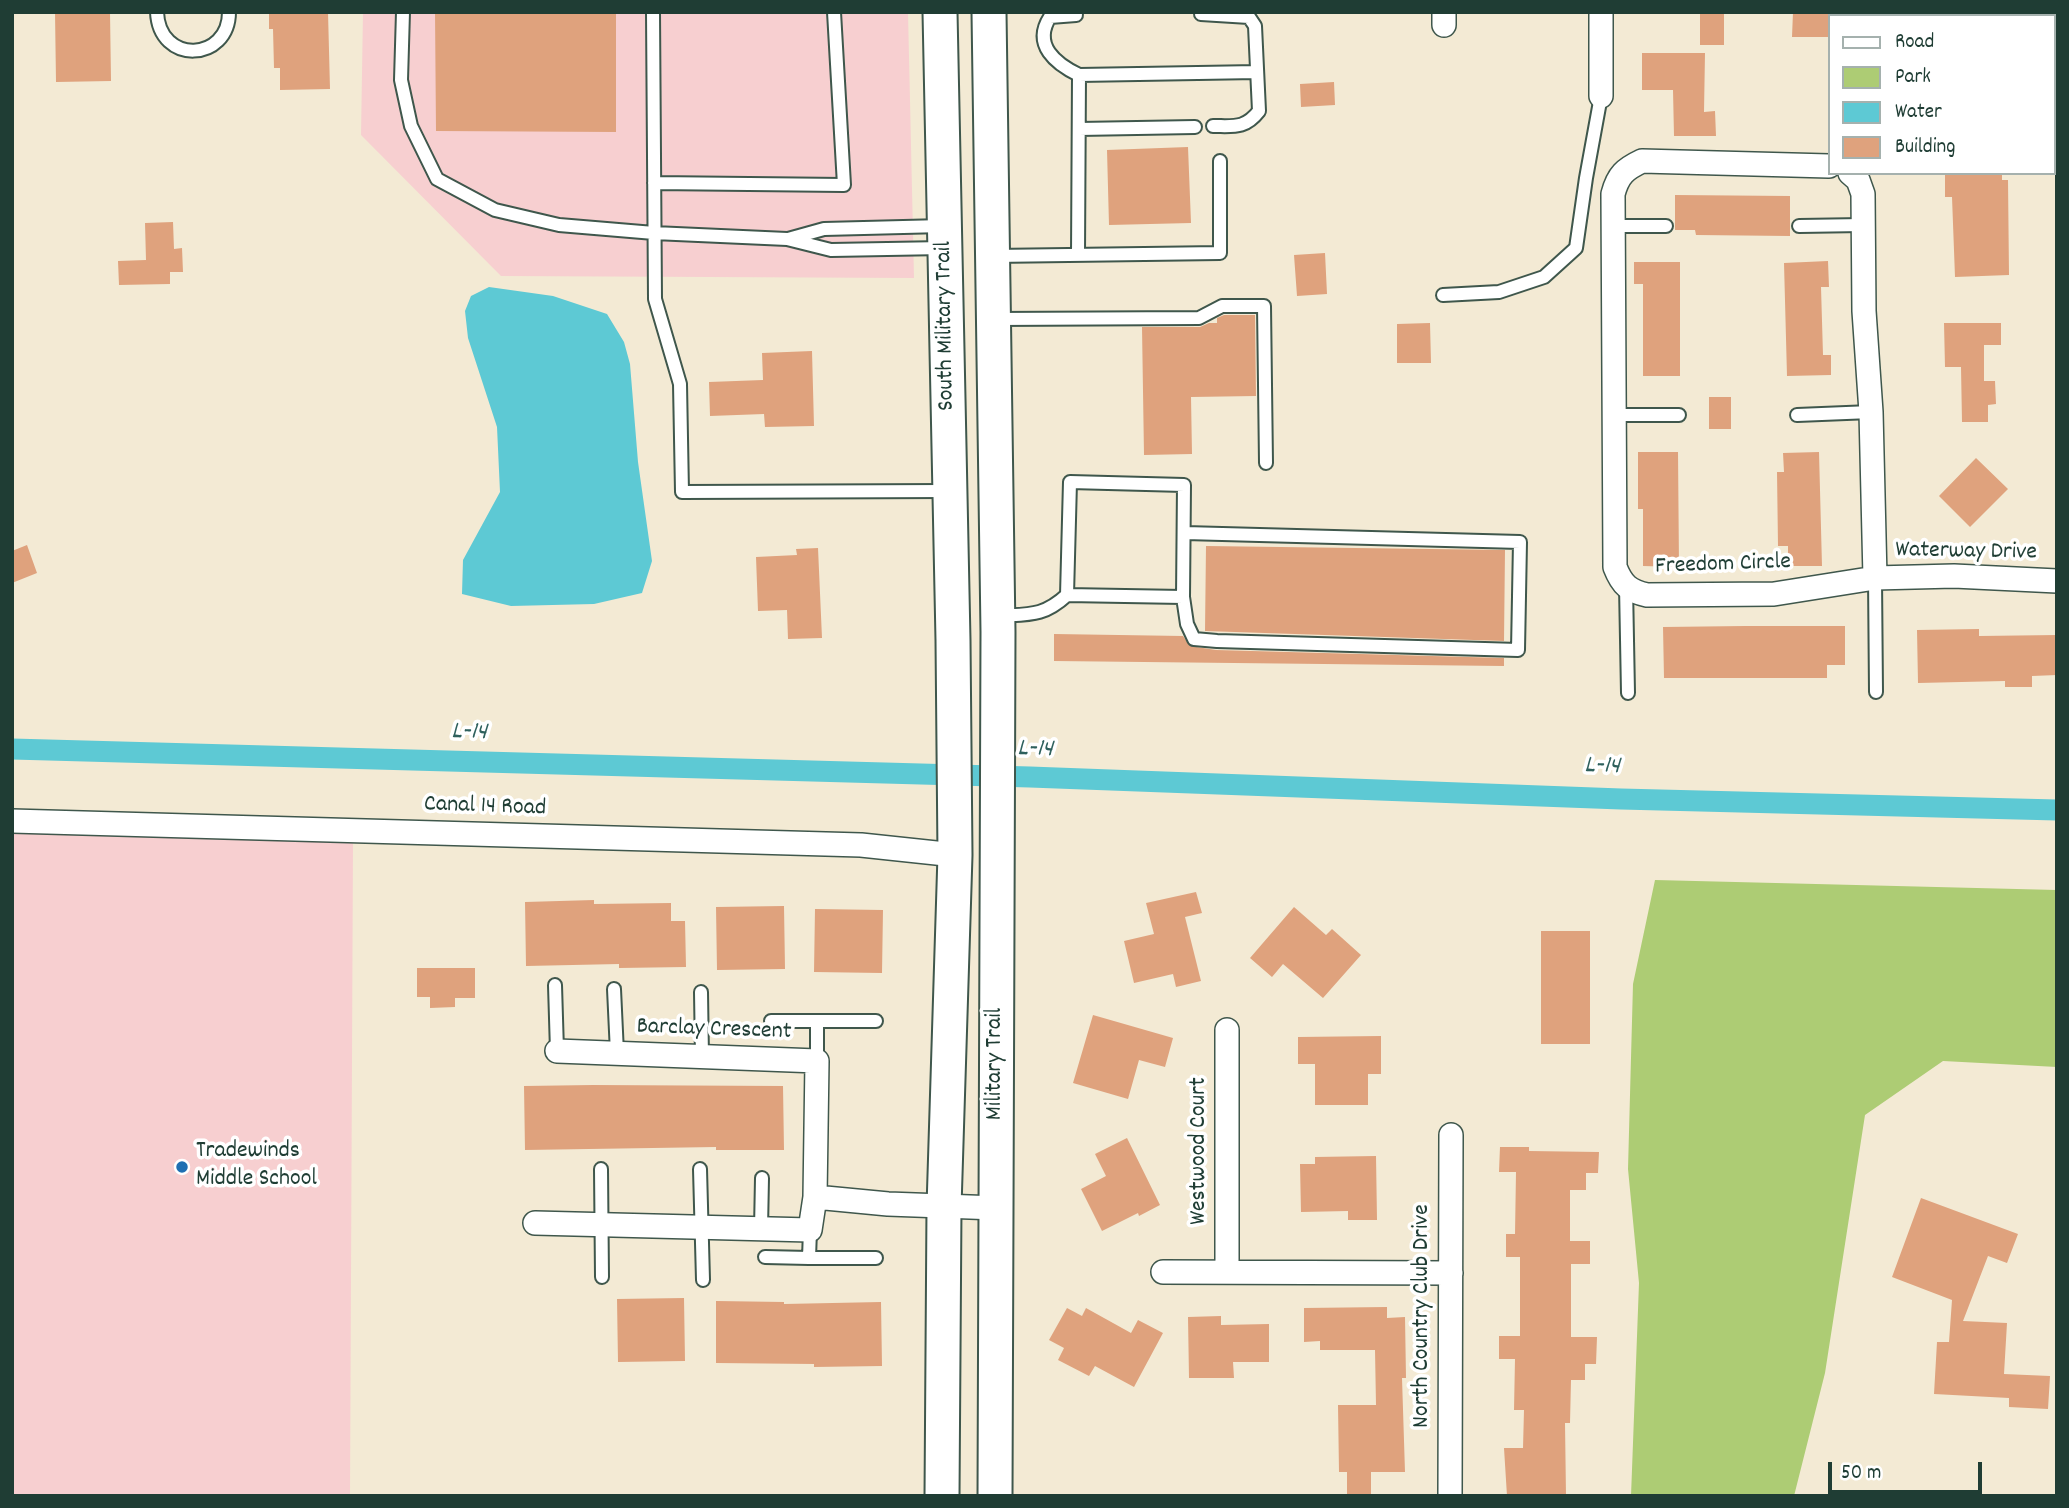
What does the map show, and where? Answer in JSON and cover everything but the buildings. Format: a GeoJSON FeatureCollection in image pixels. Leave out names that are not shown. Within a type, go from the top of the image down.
{"type":"FeatureCollection","features":[{"type":"Feature","properties":{"kind":"main road","name":"South Military Trail"},"geometry":{"type":"LineString","coordinates":[[940,12],[953,640]]}},
{"type":"Feature","properties":{"kind":"main road"},"geometry":{"type":"LineString","coordinates":[[954,12],[960,40],[962,177],[966,188],[975,198],[991,204]]}},
{"type":"Feature","properties":{"kind":"main road","name":"South Military Trail"},"geometry":{"type":"LineString","coordinates":[[989,12],[998,624]]}},
{"type":"Feature","properties":{"kind":"main road"},"geometry":{"type":"LineString","coordinates":[[945,237],[993,309]]}},
{"type":"Feature","properties":{"kind":"main road","name":"Military Trail"},"geometry":{"type":"LineString","coordinates":[[995,1496],[998,624]]}},
{"type":"Feature","properties":{"kind":"main road","name":"Military Trail"},"geometry":{"type":"LineString","coordinates":[[943,1496],[944,1207],[955,855],[953,640]]}},
{"type":"Feature","properties":{"kind":"street"},"geometry":{"type":"LineString","coordinates":[[1601,12],[1601,96]]}},
{"type":"Feature","properties":{"kind":"street","name":"Freedom Circle"},"geometry":{"type":"LineString","coordinates":[[1828,166],[1642,161],[1625,169],[1617,180],[1614,194],[1615,568],[1620,582],[1632,592],[1647,595],[1774,594],[1875,578]]}},
{"type":"Feature","properties":{"kind":"street"},"geometry":{"type":"LineString","coordinates":[[1852,175],[1863,194],[1864,311],[1871,412],[1875,578]]}},
{"type":"Feature","properties":{"kind":"street","name":"Waterway Drive"},"geometry":{"type":"LineString","coordinates":[[1875,578],[1954,576],[2057,580]]}},
{"type":"Feature","properties":{"kind":"street","name":"Canal 14 Road"},"geometry":{"type":"LineString","coordinates":[[12,821],[861,845],[955,855]]}},
{"type":"Feature","properties":{"kind":"street","name":"Westwood Court"},"geometry":{"type":"LineString","coordinates":[[1227,1030],[1227,1272]]}},
{"type":"Feature","properties":{"kind":"street","name":"Barclay Crescent"},"geometry":{"type":"LineString","coordinates":[[557,1051],[817,1061],[815,1197],[810,1230]]}},
{"type":"Feature","properties":{"kind":"street","name":"North Country Club Drive"},"geometry":{"type":"LineString","coordinates":[[1450,1496],[1451,1135]]}},
{"type":"Feature","properties":{"kind":"street"},"geometry":{"type":"LineString","coordinates":[[815,1197],[944,1207],[997,1208]]}},
{"type":"Feature","properties":{"kind":"street"},"geometry":{"type":"LineString","coordinates":[[535,1223],[810,1230]]}},
{"type":"Feature","properties":{"kind":"street"},"geometry":{"type":"LineString","coordinates":[[1163,1272],[1451,1273]]}},
{"type":"Feature","properties":{"kind":"lane"},"geometry":{"type":"LineString","coordinates":[[157,12],[160,32],[169,44],[181,50],[196,51],[219,40],[228,28],[229,12]]}},
{"type":"Feature","properties":{"kind":"lane"},"geometry":{"type":"LineString","coordinates":[[403,12],[401,80],[411,126],[437,178],[495,210],[559,225],[654,233],[787,239],[831,250],[945,237]]}},
{"type":"Feature","properties":{"kind":"lane"},"geometry":{"type":"LineString","coordinates":[[653,12],[655,299],[680,384],[682,492],[950,491]]}},
{"type":"Feature","properties":{"kind":"lane"},"geometry":{"type":"LineString","coordinates":[[654,183],[844,185],[834,12]]}},
{"type":"Feature","properties":{"kind":"lane"},"geometry":{"type":"LineString","coordinates":[[1201,14],[1249,17],[1255,26],[1259,111],[1252,121],[1242,125],[1213,126]]}},
{"type":"Feature","properties":{"kind":"lane"},"geometry":{"type":"LineString","coordinates":[[1076,15],[1050,17],[1044,25],[1044,36],[1051,58],[1060,66],[1079,75],[1257,72]]}},
{"type":"Feature","properties":{"kind":"lane"},"geometry":{"type":"LineString","coordinates":[[1078,255],[1079,75]]}},
{"type":"Feature","properties":{"kind":"lane"},"geometry":{"type":"LineString","coordinates":[[1443,295],[1499,292],[1544,277],[1576,248],[1601,96]]}},
{"type":"Feature","properties":{"kind":"lane"},"geometry":{"type":"LineString","coordinates":[[1079,129],[1195,127]]}},
{"type":"Feature","properties":{"kind":"lane"},"geometry":{"type":"LineString","coordinates":[[992,256],[1220,253],[1220,161]]}},
{"type":"Feature","properties":{"kind":"lane"},"geometry":{"type":"LineString","coordinates":[[1799,226],[1863,225]]}},
{"type":"Feature","properties":{"kind":"lane"},"geometry":{"type":"LineString","coordinates":[[1614,226],[1665,226]]}},
{"type":"Feature","properties":{"kind":"lane"},"geometry":{"type":"LineString","coordinates":[[787,239],[824,229],[945,237]]}},
{"type":"Feature","properties":{"kind":"lane"},"geometry":{"type":"LineString","coordinates":[[993,309],[1199,318],[1222,306],[1264,306],[1266,463]]}},
{"type":"Feature","properties":{"kind":"lane"},"geometry":{"type":"LineString","coordinates":[[1797,415],[1871,412]]}},
{"type":"Feature","properties":{"kind":"lane"},"geometry":{"type":"LineString","coordinates":[[1614,415],[1679,415]]}},
{"type":"Feature","properties":{"kind":"lane"},"geometry":{"type":"LineString","coordinates":[[1067,595],[1070,482],[1184,485],[1183,597],[1187,624],[1194,639],[1518,650],[1520,542],[1185,533]]}},
{"type":"Feature","properties":{"kind":"lane"},"geometry":{"type":"LineString","coordinates":[[1875,578],[1876,692]]}},
{"type":"Feature","properties":{"kind":"lane"},"geometry":{"type":"LineString","coordinates":[[1626,586],[1628,693]]}},
{"type":"Feature","properties":{"kind":"lane"},"geometry":{"type":"LineString","coordinates":[[998,624],[1052,608],[1067,595],[1183,597]]}},
{"type":"Feature","properties":{"kind":"lane"},"geometry":{"type":"LineString","coordinates":[[555,985],[557,1051]]}},
{"type":"Feature","properties":{"kind":"lane"},"geometry":{"type":"LineString","coordinates":[[614,989],[617,1053]]}},
{"type":"Feature","properties":{"kind":"lane"},"geometry":{"type":"LineString","coordinates":[[701,992],[702,1056]]}},
{"type":"Feature","properties":{"kind":"lane"},"geometry":{"type":"LineString","coordinates":[[771,1020],[876,1021]]}},
{"type":"Feature","properties":{"kind":"lane"},"geometry":{"type":"LineString","coordinates":[[817,1021],[817,1061]]}},
{"type":"Feature","properties":{"kind":"lane"},"geometry":{"type":"LineString","coordinates":[[601,1169],[602,1277]]}},
{"type":"Feature","properties":{"kind":"lane"},"geometry":{"type":"LineString","coordinates":[[700,1169],[703,1280]]}},
{"type":"Feature","properties":{"kind":"lane"},"geometry":{"type":"LineString","coordinates":[[761,1229],[762,1178]]}},
{"type":"Feature","properties":{"kind":"lane"},"geometry":{"type":"LineString","coordinates":[[809,1258],[810,1230]]}},
{"type":"Feature","properties":{"kind":"lane"},"geometry":{"type":"LineString","coordinates":[[765,1257],[876,1258]]}},
{"type":"Feature","properties":{"kind":"shaded area"},"geometry":{"type":"Polygon","coordinates":[[[363,12],[908,12],[914,278],[501,276],[361,135],[363,12]]]}},
{"type":"Feature","properties":{"kind":"shaded area","name":"Tradewinds Middle School"},"geometry":{"type":"Polygon","coordinates":[[[12,830],[353,839],[350,1496],[12,1496],[12,830]]]}},
{"type":"Feature","properties":{"kind":"green space"},"geometry":{"type":"Polygon","coordinates":[[[1655,880],[2057,890],[2057,1067],[1943,1061],[1865,1115],[1825,1373],[1794,1496],[1631,1496],[1639,1283],[1628,1169],[1633,984],[1655,880]]]}},
{"type":"Feature","properties":{"kind":"water"},"geometry":{"type":"Polygon","coordinates":[[[489,287],[553,296],[607,314],[624,342],[630,364],[638,462],[652,561],[642,593],[594,604],[511,606],[462,594],[463,560],[500,492],[497,427],[468,338],[465,311],[471,296],[489,287]]]}},
{"type":"Feature","properties":{"kind":"waterway","name":"L-14"},"geometry":{"type":"LineString","coordinates":[[12,749],[1030,777],[1621,799],[2057,810]]}},
{"type":"Feature","properties":{"kind":"place","name":"Tradewinds Middle School"},"geometry":{"type":"Point","coordinates":[182,1167]}}]}
